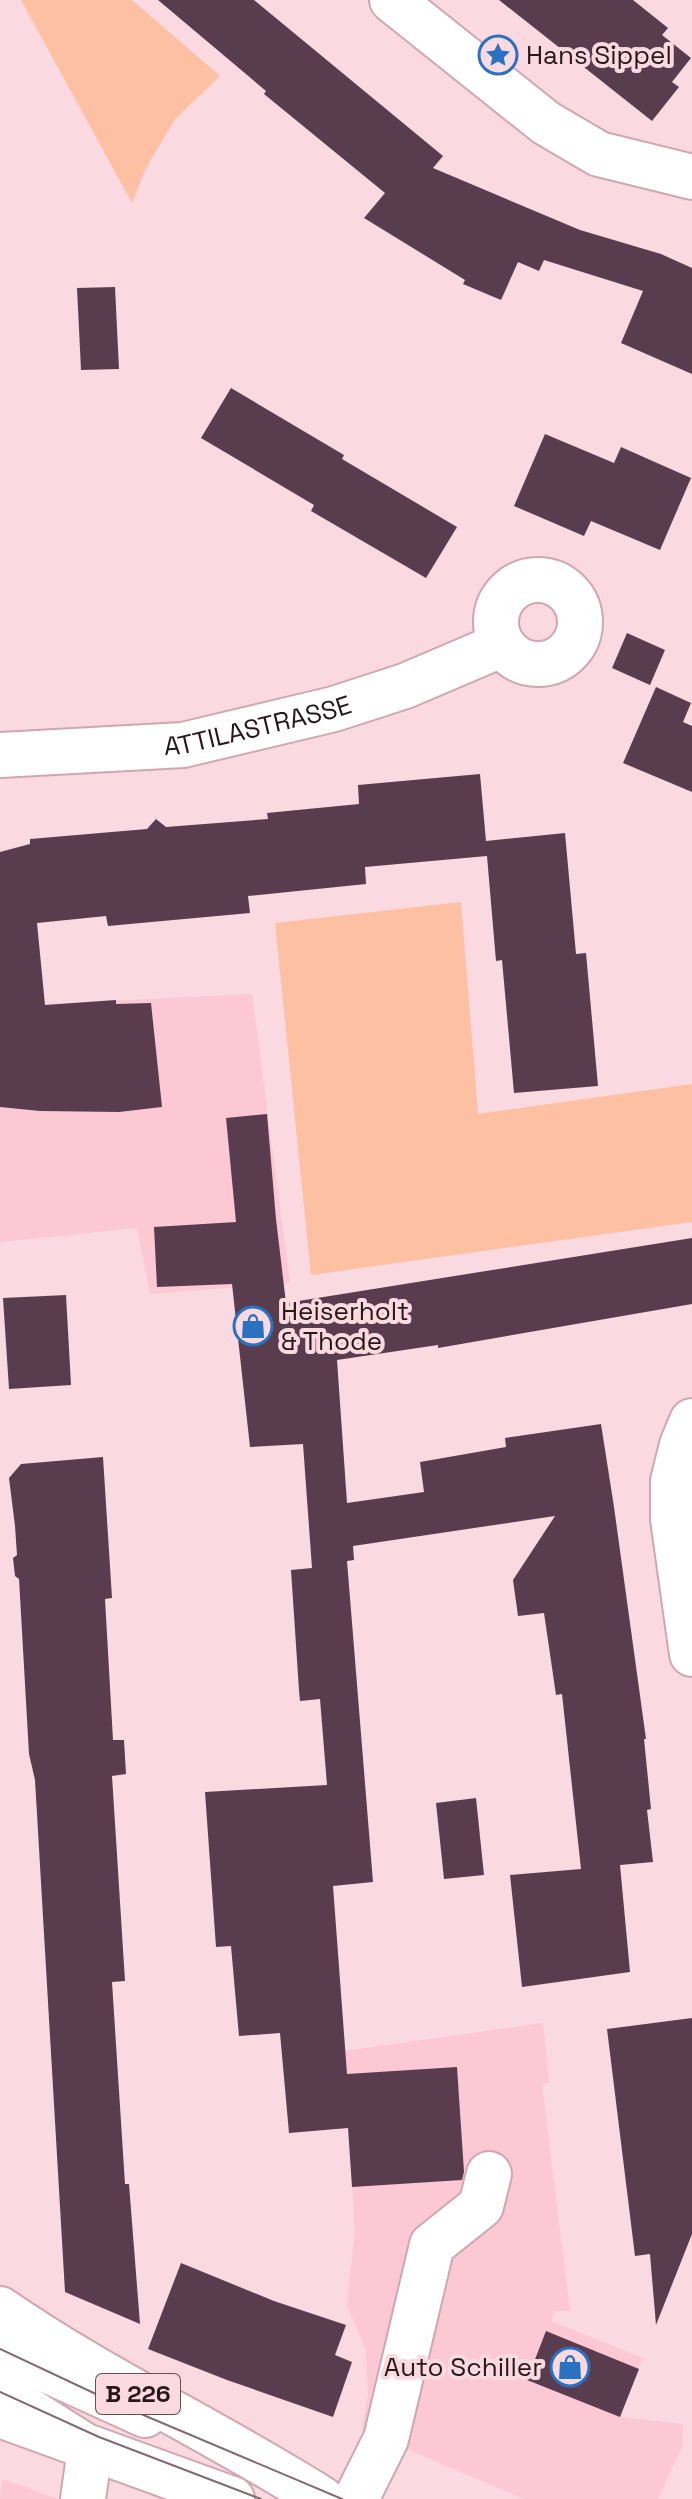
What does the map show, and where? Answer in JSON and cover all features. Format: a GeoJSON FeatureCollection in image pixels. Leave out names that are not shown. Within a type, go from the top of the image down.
{"type":"FeatureCollection","features":[{"type":"Feature","properties":{"kind":"street"},"geometry":{"type":"LineString","coordinates":[[392,0],[546,123],[599,154],[692,177]]}},
{"type":"Feature","properties":{"kind":"street","name":"ATTILASTRASSE"},"geometry":{"type":"LineString","coordinates":[[0,755],[183,745],[362,700],[405,686],[501,645]]}},
{"type":"Feature","properties":{"kind":"street"},"geometry":{"type":"LineString","coordinates":[[692,1421],[673,1481],[673,1519],[692,1654]]}},
{"type":"Feature","properties":{"kind":"street"},"geometry":{"type":"LineString","coordinates":[[356,2499],[386,2439],[432,2245],[481,2206],[489,2174]]}},
{"type":"Feature","properties":{"kind":"street","name":"B 226"},"geometry":{"type":"LineString","coordinates":[[0,2309],[108,2377],[322,2499]]}},
{"type":"Feature","properties":{"kind":"street"},"geometry":{"type":"LineString","coordinates":[[0,2349],[115,2403],[280,2473]]}},
{"type":"Feature","properties":{"kind":"street"},"geometry":{"type":"LineString","coordinates":[[0,2392],[90,2449],[83,2499]]}},
{"type":"Feature","properties":{"kind":"street","name":"B 226"},"geometry":{"type":"LineString","coordinates":[[0,2415],[232,2499]]}},
{"type":"Feature","properties":{"kind":"shaded area"},"geometry":{"type":"Polygon","coordinates":[[[21,0],[132,0],[220,76],[175,119],[145,170],[132,203],[21,0]]]}},
{"type":"Feature","properties":{"kind":"shaded area"},"geometry":{"type":"Polygon","coordinates":[[[461,902],[478,1114],[692,1084],[692,1222],[311,1275],[275,923],[461,902]]]}},
{"type":"Feature","properties":{"kind":"shaded area"},"geometry":{"type":"Polygon","coordinates":[[[252,994],[290,1283],[150,1294],[137,1228],[0,1242],[0,1013],[44,1015],[47,1004],[252,994]]]}},
{"type":"Feature","properties":{"kind":"shaded area","name":"Auto Schiller"},"geometry":{"type":"Polygon","coordinates":[[[543,2023],[549,2083],[542,2084],[570,2311],[555,2311],[551,2321],[643,2358],[620,2417],[683,2424],[682,2446],[658,2499],[524,2499],[362,2430],[368,2394],[366,2351],[347,2305],[355,2231],[344,2051],[543,2023]]]}},
{"type":"Feature","properties":{"kind":"shaded area"},"geometry":{"type":"Polygon","coordinates":[[[2,2479],[59,2499],[0,2499],[2,2479]]]}},
{"type":"Feature","properties":{"kind":"building"},"geometry":{"type":"Polygon","coordinates":[[[158,0],[254,0],[443,156],[433,168],[580,230],[661,254],[692,268],[692,374],[621,343],[643,291],[544,260],[539,271],[518,262],[501,300],[463,284],[465,280],[364,218],[385,193],[264,94],[266,91],[158,0]]]}},
{"type":"Feature","properties":{"kind":"building"},"geometry":{"type":"Polygon","coordinates":[[[499,0],[633,0],[668,28],[662,35],[691,58],[672,82],[679,87],[652,121],[499,0]]]}},
{"type":"Feature","properties":{"kind":"building"},"geometry":{"type":"Polygon","coordinates":[[[115,287],[119,369],[81,370],[77,288],[115,287]]]}},
{"type":"Feature","properties":{"kind":"building"},"geometry":{"type":"Polygon","coordinates":[[[231,388],[457,527],[426,578],[311,511],[314,505],[201,438],[231,388]]]}},
{"type":"Feature","properties":{"kind":"building"},"geometry":{"type":"Polygon","coordinates":[[[545,434],[614,463],[621,447],[691,478],[660,550],[591,521],[584,536],[514,506],[545,434]]]}},
{"type":"Feature","properties":{"kind":"building"},"geometry":{"type":"Polygon","coordinates":[[[627,633],[665,650],[650,685],[612,668],[627,633]]]}},
{"type":"Feature","properties":{"kind":"building"},"geometry":{"type":"Polygon","coordinates":[[[656,687],[691,703],[683,722],[692,726],[692,792],[623,763],[656,687]]]}},
{"type":"Feature","properties":{"kind":"building"},"geometry":{"type":"Polygon","coordinates":[[[480,774],[486,841],[565,833],[576,954],[586,953],[598,1086],[514,1093],[502,960],[496,961],[487,856],[365,867],[366,884],[248,896],[250,913],[108,926],[106,916],[37,923],[45,1005],[116,1000],[116,1004],[151,1003],[162,1107],[119,1112],[0,1107],[0,852],[30,844],[30,839],[147,829],[156,819],[166,827],[268,819],[267,813],[359,804],[358,785],[480,774]]]}},
{"type":"Feature","properties":{"kind":"building"},"geometry":{"type":"Polygon","coordinates":[[[267,1114],[286,1303],[692,1238],[692,1304],[438,1348],[438,1345],[337,1360],[347,1503],[424,1492],[420,1462],[506,1447],[505,1438],[601,1424],[614,1507],[646,1739],[651,1809],[647,1810],[653,1862],[620,1865],[630,1972],[522,1987],[510,1875],[581,1869],[562,1694],[556,1695],[544,1613],[518,1616],[513,1580],[555,1516],[353,1546],[354,1560],[347,1561],[373,1882],[333,1886],[347,2074],[457,2067],[462,2180],[352,2187],[348,2128],[289,2133],[280,2033],[239,2036],[231,1946],[216,1947],[205,1792],[327,1785],[320,1699],[300,1701],[299,1690],[291,1570],[312,1568],[303,1444],[250,1447],[232,1284],[157,1287],[154,1227],[236,1222],[226,1118],[267,1114]]]}},
{"type":"Feature","properties":{"kind":"building"},"geometry":{"type":"Polygon","coordinates":[[[66,1295],[71,1385],[9,1389],[3,1298],[66,1295]]]}},
{"type":"Feature","properties":{"kind":"building"},"geometry":{"type":"Polygon","coordinates":[[[103,1457],[112,1598],[105,1599],[113,1740],[124,1740],[126,1774],[112,1776],[125,1981],[112,1982],[125,2184],[129,2184],[140,2324],[65,2292],[35,1780],[29,1754],[19,1579],[15,1576],[13,1558],[17,1555],[9,1478],[21,1464],[103,1457]]]}},
{"type":"Feature","properties":{"kind":"building"},"geometry":{"type":"Polygon","coordinates":[[[476,1798],[484,1875],[444,1879],[436,1803],[476,1798]]]}},
{"type":"Feature","properties":{"kind":"building"},"geometry":{"type":"Polygon","coordinates":[[[692,2018],[692,2234],[656,2325],[650,2254],[635,2256],[607,2029],[692,2018]]]}},
{"type":"Feature","properties":{"kind":"building"},"geometry":{"type":"Polygon","coordinates":[[[181,2263],[274,2301],[346,2325],[335,2355],[352,2362],[333,2417],[148,2349],[181,2263]]]}},
{"type":"Feature","properties":{"kind":"building"},"geometry":{"type":"Polygon","coordinates":[[[546,2331],[639,2369],[620,2417],[527,2380],[546,2331]]]}},
{"type":"Feature","properties":{"kind":"tram line"},"geometry":{"type":"LineString","coordinates":[[0,2349],[115,2403],[342,2499]]}},
{"type":"Feature","properties":{"kind":"tram line"},"geometry":{"type":"LineString","coordinates":[[0,2392],[99,2437],[261,2499]]}},
{"type":"Feature","properties":{"kind":"place","name":"Hans Sippel"},"geometry":{"type":"Point","coordinates":[498,55]}},
{"type":"Feature","properties":{"kind":"place","name":"Heiserholt & Thode"},"geometry":{"type":"Point","coordinates":[253,1326]}},
{"type":"Feature","properties":{"kind":"place","name":"Auto Schiller"},"geometry":{"type":"Point","coordinates":[570,2367]}}]}
